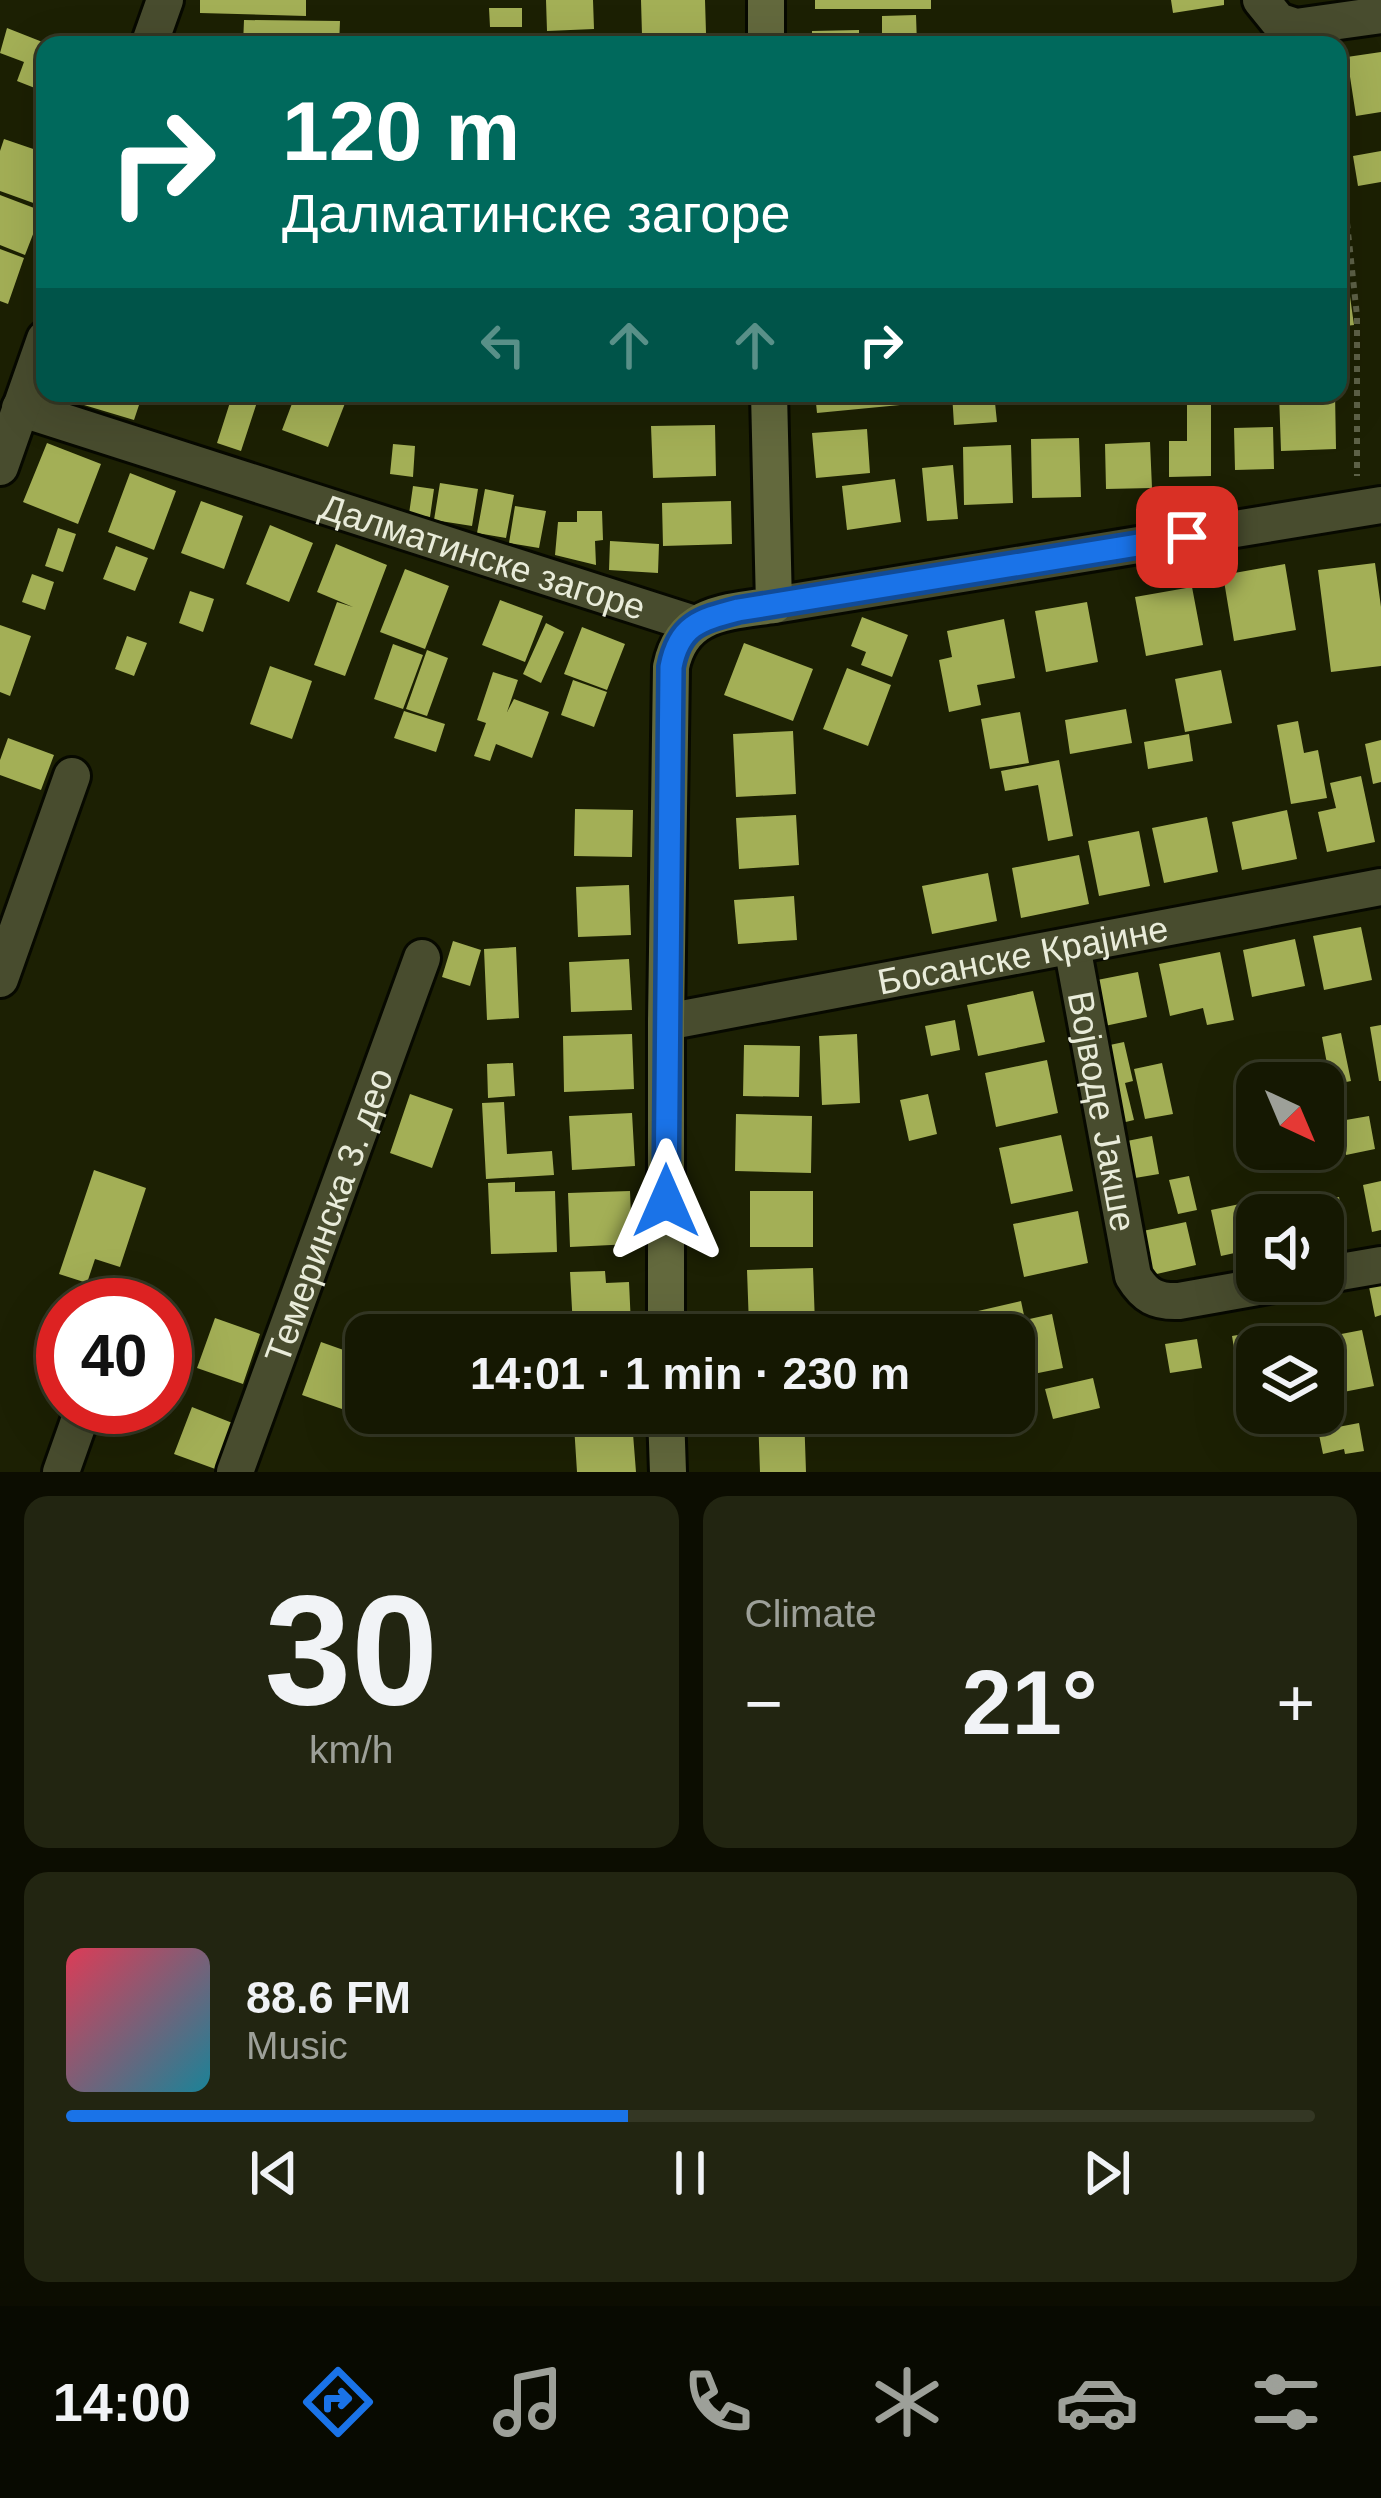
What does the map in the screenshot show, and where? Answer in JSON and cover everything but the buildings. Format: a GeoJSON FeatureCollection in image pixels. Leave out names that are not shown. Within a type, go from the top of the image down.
{"type":"FeatureCollection","features":[{"type":"Feature","properties":{"kind":"street"},"geometry":{"type":"LineString","coordinates":[[152,36],[164,0]]}},
{"type":"Feature","properties":{"kind":"street"},"geometry":{"type":"LineString","coordinates":[[766,0],[766,36]]}},
{"type":"Feature","properties":{"kind":"street"},"geometry":{"type":"LineString","coordinates":[[1261,0],[1278,21],[1296,27],[1381,15]]}},
{"type":"Feature","properties":{"kind":"street"},"geometry":{"type":"LineString","coordinates":[[0,467],[36,363]]}},
{"type":"Feature","properties":{"kind":"street"},"geometry":{"type":"LineString","coordinates":[[769,402],[774,605]]}},
{"type":"Feature","properties":{"kind":"street","name":"Далматинске загоре"},"geometry":{"type":"LineString","coordinates":[[20,407],[694,624],[738,610],[1369,507]]}},
{"type":"Feature","properties":{"kind":"street"},"geometry":{"type":"LineString","coordinates":[[666,1314],[671,667],[679,641],[694,624]]}},
{"type":"Feature","properties":{"kind":"street"},"geometry":{"type":"LineString","coordinates":[[0,979],[72,776]]}},
{"type":"Feature","properties":{"kind":"street","name":"Босанске Крајине"},"geometry":{"type":"LineString","coordinates":[[666,1022],[1381,887]]}},
{"type":"Feature","properties":{"kind":"street","name":"Војводе Јакше"},"geometry":{"type":"LineString","coordinates":[[1072,946],[1133,1276],[1150,1297],[1162,1302],[1236,1290]]}},
{"type":"Feature","properties":{"kind":"street","name":"Темеринска 3. део"},"geometry":{"type":"LineString","coordinates":[[235,1472],[422,958]]}},
{"type":"Feature","properties":{"kind":"street"},"geometry":{"type":"LineString","coordinates":[[1344,1271],[1381,1265]]}},
{"type":"Feature","properties":{"kind":"street"},"geometry":{"type":"LineString","coordinates":[[61,1472],[74,1434]]}},
{"type":"Feature","properties":{"kind":"street"},"geometry":{"type":"LineString","coordinates":[[667,1434],[668,1472]]}},
{"type":"Feature","properties":{"kind":"path"},"geometry":{"type":"LineString","coordinates":[[1347,223],[1369,507]]}},
{"type":"Feature","properties":{"kind":"route"},"geometry":{"type":"LineString","coordinates":[[666,1201],[671,667],[686,631],[738,610],[1187,537]]}}]}
